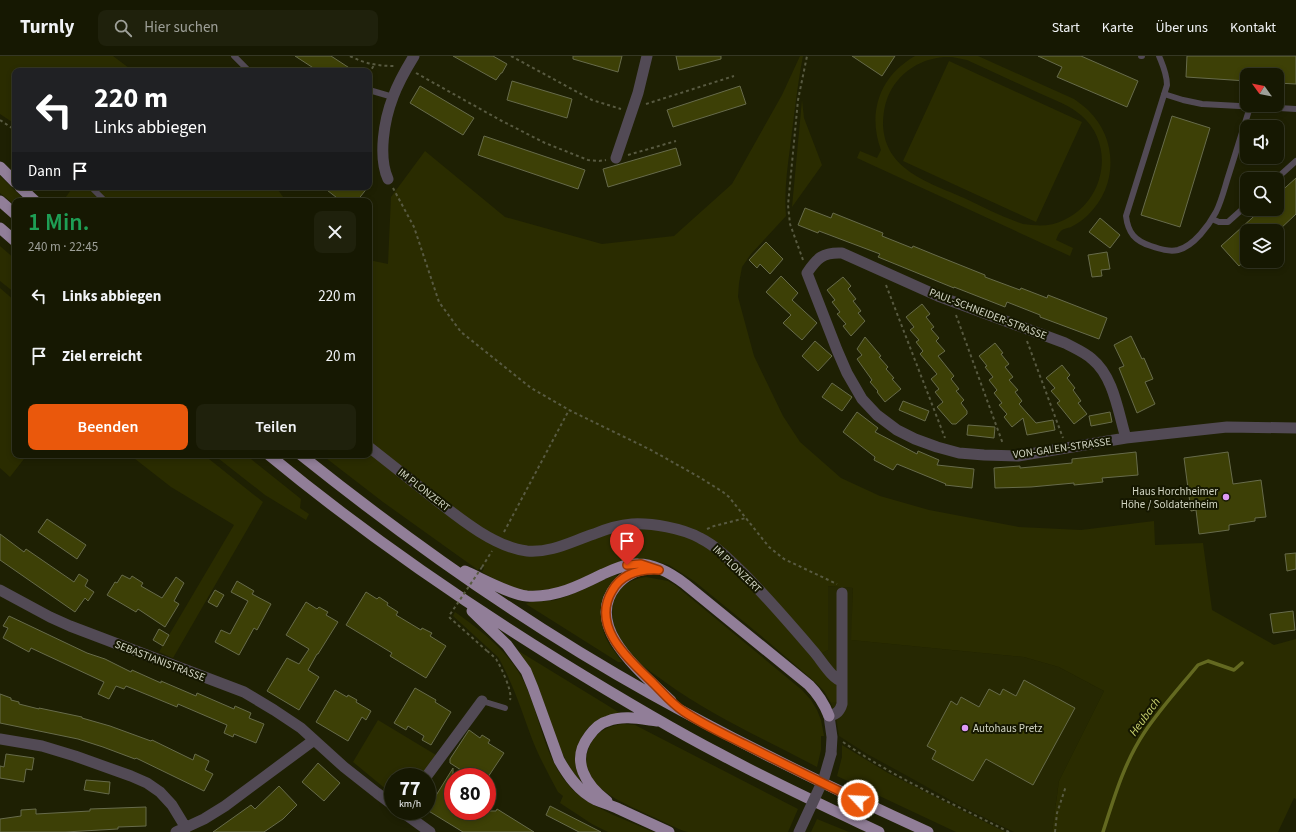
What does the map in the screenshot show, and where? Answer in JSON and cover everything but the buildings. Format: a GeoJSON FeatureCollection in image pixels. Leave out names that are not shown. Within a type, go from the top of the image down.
{"type":"FeatureCollection","features":[{"type":"Feature","properties":{"kind":"highway"},"geometry":{"type":"LineString","coordinates":[[0,167],[12,179]]}},
{"type":"Feature","properties":{"kind":"highway"},"geometry":{"type":"LineString","coordinates":[[23,190],[32,198]]}},
{"type":"Feature","properties":{"kind":"highway"},"geometry":{"type":"LineString","coordinates":[[0,201],[12,211]]}},
{"type":"Feature","properties":{"kind":"highway"},"geometry":{"type":"LineString","coordinates":[[0,228],[12,238]]}},
{"type":"Feature","properties":{"kind":"highway"},"geometry":{"type":"LineString","coordinates":[[273,458],[346,516],[453,592],[528,642],[661,722],[744,767],[879,832]]}},
{"type":"Feature","properties":{"kind":"highway"},"geometry":{"type":"LineString","coordinates":[[305,458],[375,512],[487,593],[563,642],[643,690],[682,711],[812,778],[928,832]]}},
{"type":"Feature","properties":{"kind":"highway"},"geometry":{"type":"LineString","coordinates":[[441,560],[512,592],[526,596],[542,596],[572,589],[619,567],[632,564],[641,564],[671,574],[809,685],[825,704],[829,716]]}},
{"type":"Feature","properties":{"kind":"highway"},"geometry":{"type":"LineString","coordinates":[[659,570],[640,570],[629,575],[618,583],[609,598],[606,607],[606,617],[612,637],[627,658],[682,711]]}},
{"type":"Feature","properties":{"kind":"highway"},"geometry":{"type":"LineString","coordinates":[[453,592],[503,641],[526,671],[559,760],[569,777],[587,795],[669,832]]}},
{"type":"Feature","properties":{"kind":"highway"},"geometry":{"type":"LineString","coordinates":[[615,807],[597,792],[584,777],[580,759],[586,740],[600,724],[615,719],[634,719],[661,722]]}},
{"type":"Feature","properties":{"kind":"street"},"geometry":{"type":"LineString","coordinates":[[388,179],[384,166],[383,151],[387,116],[393,97],[414,56]]}},
{"type":"Feature","properties":{"kind":"street"},"geometry":{"type":"LineString","coordinates":[[616,158],[641,83],[647,56]]}},
{"type":"Feature","properties":{"kind":"street","name":"PAUL-SCHNEIDER-STRASSE"},"geometry":{"type":"LineString","coordinates":[[807,273],[814,262],[823,255],[842,253],[951,301],[1082,351],[1100,366],[1113,391],[1126,438]]}},
{"type":"Feature","properties":{"kind":"street","name":"VON-GALEN-STRASSE"},"geometry":{"type":"LineString","coordinates":[[807,273],[847,373],[862,399],[877,415],[897,430],[915,439],[949,450],[959,453],[984,456],[1018,456],[1126,438],[1227,426],[1296,428]]}},
{"type":"Feature","properties":{"kind":"street","name":"IM PLONZERT"},"geometry":{"type":"LineString","coordinates":[[372,449],[464,521],[498,542],[518,549],[527,551],[550,550],[606,530],[632,524],[658,526],[690,533],[699,537],[721,552],[744,574],[819,657],[833,676],[842,681]]}},
{"type":"Feature","properties":{"kind":"street","name":"SEBASTIANISTRASSE"},"geometry":{"type":"LineString","coordinates":[[0,590],[70,626],[244,692],[302,728],[371,789],[384,798]]}},
{"type":"Feature","properties":{"kind":"street"},"geometry":{"type":"LineString","coordinates":[[799,832],[824,778],[831,754],[832,737],[829,716],[838,713],[842,704],[842,593]]}},
{"type":"Feature","properties":{"kind":"street"},"geometry":{"type":"LineString","coordinates":[[433,768],[482,700]]}},
{"type":"Feature","properties":{"kind":"street"},"geometry":{"type":"LineString","coordinates":[[0,739],[42,746],[75,756],[142,781],[160,792],[172,805],[181,830],[225,806],[314,740]]}},
{"type":"Feature","properties":{"kind":"street"},"geometry":{"type":"LineString","coordinates":[[413,820],[430,832]]}},
{"type":"Feature","properties":{"kind":"lane"},"geometry":{"type":"LineString","coordinates":[[234,56],[247,68]]}},
{"type":"Feature","properties":{"kind":"lane"},"geometry":{"type":"LineString","coordinates":[[1159,56],[1167,78],[1164,94],[1126,216],[1127,224],[1131,233],[1144,244],[1161,250],[1179,250],[1191,242],[1204,230],[1220,204],[1248,112]]}},
{"type":"Feature","properties":{"kind":"lane"},"geometry":{"type":"LineString","coordinates":[[372,91],[393,97]]}},
{"type":"Feature","properties":{"kind":"lane"},"geometry":{"type":"LineString","coordinates":[[1164,94],[1202,104],[1240,106]]}},
{"type":"Feature","properties":{"kind":"lane"},"geometry":{"type":"LineString","coordinates":[[1284,108],[1296,109]]}},
{"type":"Feature","properties":{"kind":"lane"},"geometry":{"type":"LineString","coordinates":[[1284,172],[1296,161]]}},
{"type":"Feature","properties":{"kind":"lane"},"geometry":{"type":"LineString","coordinates":[[94,190],[102,198]]}},
{"type":"Feature","properties":{"kind":"lane"},"geometry":{"type":"LineString","coordinates":[[1212,219],[1219,222],[1228,222],[1240,211]]}},
{"type":"Feature","properties":{"kind":"lane"},"geometry":{"type":"LineString","coordinates":[[482,700],[505,708]]}},
{"type":"Feature","properties":{"kind":"path"},"geometry":{"type":"LineString","coordinates":[[350,56],[374,65],[407,68],[500,120],[546,143],[588,160],[599,161],[616,158],[676,141]]}},
{"type":"Feature","properties":{"kind":"path"},"geometry":{"type":"LineString","coordinates":[[511,56],[592,100],[633,108],[734,76]]}},
{"type":"Feature","properties":{"kind":"path"},"geometry":{"type":"LineString","coordinates":[[807,56],[798,100],[788,205],[790,224],[807,273]]}},
{"type":"Feature","properties":{"kind":"path"},"geometry":{"type":"LineString","coordinates":[[372,69],[374,65]]}},
{"type":"Feature","properties":{"kind":"path"},"geometry":{"type":"LineString","coordinates":[[0,120],[12,128]]}},
{"type":"Feature","properties":{"kind":"path"},"geometry":{"type":"LineString","coordinates":[[388,179],[414,227],[439,302],[462,332],[531,388],[569,410],[651,450],[717,488],[729,497],[769,547],[777,554],[784,559],[836,583],[841,589],[842,593]]}},
{"type":"Feature","properties":{"kind":"path"},"geometry":{"type":"LineString","coordinates":[[880,270],[949,450]]}},
{"type":"Feature","properties":{"kind":"path"},"geometry":{"type":"LineString","coordinates":[[951,301],[1007,456]]}},
{"type":"Feature","properties":{"kind":"path"},"geometry":{"type":"LineString","coordinates":[[1021,327],[1068,448]]}},
{"type":"Feature","properties":{"kind":"path"},"geometry":{"type":"LineString","coordinates":[[505,708],[511,697],[511,693],[496,659],[450,618],[450,616],[498,542],[569,410]]}},
{"type":"Feature","properties":{"kind":"path"},"geometry":{"type":"LineString","coordinates":[[699,537],[707,529],[714,526],[746,518]]}},
{"type":"Feature","properties":{"kind":"path"},"geometry":{"type":"LineString","coordinates":[[832,737],[842,741],[864,756],[920,787],[1009,832]]}},
{"type":"Feature","properties":{"kind":"path"},"geometry":{"type":"LineString","coordinates":[[1055,832],[1057,813],[1066,786]]}},
{"type":"Feature","properties":{"kind":"shaded area"},"geometry":{"type":"Polygon","coordinates":[[[0,56],[113,56],[129,68],[12,68],[12,122],[0,114],[0,56]]]}},
{"type":"Feature","properties":{"kind":"shaded area"},"geometry":{"type":"Polygon","coordinates":[[[800,56],[803,56],[797,91],[787,173],[785,199],[786,216],[751,254],[742,267],[738,297],[754,356],[783,416],[800,442],[841,478],[880,496],[929,510],[1019,527],[1081,530],[1154,521],[1155,545],[1203,543],[1212,610],[1274,645],[1296,639],[1296,799],[1294,798],[1278,832],[1052,832],[1059,781],[1104,691],[1059,667],[1024,657],[851,640],[853,588],[828,586],[828,650],[814,657],[839,688],[839,702],[831,703],[824,691],[815,682],[766,640],[694,581],[669,565],[651,560],[639,559],[554,589],[530,591],[519,590],[482,572],[484,568],[481,566],[478,570],[383,502],[326,458],[372,458],[372,261],[388,264],[391,197],[425,151],[505,217],[602,244],[674,236],[732,184],[782,95],[800,56]]]}},
{"type":"Feature","properties":{"kind":"shaded area"},"geometry":{"type":"Polygon","coordinates":[[[915,56],[978,56],[1074,99],[1088,110],[1098,122],[1105,135],[1109,148],[1109,177],[1105,190],[1098,203],[1088,215],[1075,225],[1062,230],[1058,235],[1056,240],[1073,248],[1070,256],[857,158],[860,151],[877,158],[881,150],[875,122],[876,109],[885,85],[903,64],[915,56]],[[952,57],[927,60],[912,67],[900,78],[890,92],[885,108],[883,125],[886,140],[891,153],[900,164],[923,180],[1023,224],[1054,224],[1078,212],[1096,187],[1101,172],[1102,157],[1099,142],[1093,128],[1082,116],[1067,106],[967,60],[952,57]]]}},
{"type":"Feature","properties":{"kind":"shaded area"},"geometry":{"type":"Polygon","coordinates":[[[949,61],[1082,122],[1036,222],[903,161],[949,61]]]}},
{"type":"Feature","properties":{"kind":"shaded area"},"geometry":{"type":"Polygon","coordinates":[[[802,100],[804,118],[822,165],[792,207],[802,100]]]}},
{"type":"Feature","properties":{"kind":"shaded area"},"geometry":{"type":"Polygon","coordinates":[[[0,176],[12,188],[12,190],[15,190],[23,198],[12,198],[12,203],[0,193],[0,176]]]}},
{"type":"Feature","properties":{"kind":"shaded area"},"geometry":{"type":"Polygon","coordinates":[[[71,190],[278,190],[284,198],[65,198],[71,190]]]}},
{"type":"Feature","properties":{"kind":"shaded area"},"geometry":{"type":"Polygon","coordinates":[[[0,246],[12,256],[12,291],[0,281],[0,246]]]}},
{"type":"Feature","properties":{"kind":"shaded area"},"geometry":{"type":"Polygon","coordinates":[[[0,288],[12,298],[12,458],[25,458],[10,477],[0,468],[0,288]]]}},
{"type":"Feature","properties":{"kind":"shaded area"},"geometry":{"type":"Polygon","coordinates":[[[134,458],[208,458],[263,502],[173,658],[159,652],[234,525],[171,487],[134,458]]]}},
{"type":"Feature","properties":{"kind":"shaded area"},"geometry":{"type":"Polygon","coordinates":[[[218,458],[250,458],[301,499],[300,508],[309,514],[306,520],[265,495],[218,458]]]}},
{"type":"Feature","properties":{"kind":"shaded area"},"geometry":{"type":"Polygon","coordinates":[[[614,575],[618,576],[608,588],[605,595],[601,617],[605,637],[622,662],[618,662],[526,604],[532,602],[553,601],[563,598],[614,575]]]}},
{"type":"Feature","properties":{"kind":"shaded area"},"geometry":{"type":"Polygon","coordinates":[[[646,577],[668,581],[675,585],[802,690],[811,700],[821,720],[824,736],[821,736],[821,750],[817,767],[701,706],[651,672],[632,656],[624,646],[615,629],[612,610],[613,604],[617,593],[625,585],[640,578],[646,577]]]}},
{"type":"Feature","properties":{"kind":"shaded area"},"geometry":{"type":"Polygon","coordinates":[[[828,586],[853,588],[852,640],[1024,657],[1059,667],[1104,691],[1059,781],[1052,832],[1014,832],[959,805],[867,754],[839,736],[836,717],[831,703],[839,701],[814,657],[828,650],[828,586]]]}},
{"type":"Feature","properties":{"kind":"shaded area"},"geometry":{"type":"Polygon","coordinates":[[[455,612],[476,627],[513,663],[526,686],[556,767],[573,790],[590,803],[653,832],[608,832],[592,824],[560,803],[563,796],[558,792],[544,766],[532,739],[513,687],[498,657],[453,616],[455,612]]]}},
{"type":"Feature","properties":{"kind":"shaded area"},"geometry":{"type":"Polygon","coordinates":[[[517,650],[620,713],[591,725],[583,735],[577,747],[576,753],[576,764],[581,782],[570,768],[562,752],[536,682],[528,665],[517,650]]]}},
{"type":"Feature","properties":{"kind":"shaded area"},"geometry":{"type":"Polygon","coordinates":[[[378,720],[436,755],[427,768],[384,768],[384,788],[353,762],[378,720]]]}},
{"type":"Feature","properties":{"kind":"shaded area"},"geometry":{"type":"Polygon","coordinates":[[[624,724],[635,725],[798,809],[788,832],[688,832],[628,805],[604,791],[594,782],[588,771],[586,759],[590,745],[600,732],[609,727],[624,724]]]}},
{"type":"Feature","properties":{"kind":"shaded area"},"geometry":{"type":"Polygon","coordinates":[[[842,745],[888,773],[1005,832],[956,832],[837,776],[842,757],[842,745]]]}},
{"type":"Feature","properties":{"kind":"shaded area"},"geometry":{"type":"Polygon","coordinates":[[[817,819],[849,832],[811,832],[817,819]]]}},
{"type":"Feature","properties":{"kind":"waterway","name":"Heubach"},"geometry":{"type":"LineString","coordinates":[[1103,832],[1120,781],[1131,756],[1144,733],[1170,698],[1198,665],[1208,661],[1234,670],[1242,663]]}},
{"type":"Feature","properties":{"kind":"place","name":"Haus Horchheimer Höhe / Soldatenheim"},"geometry":{"type":"Point","coordinates":[1226,497]}},
{"type":"Feature","properties":{"kind":"place","name":"Autohaus Pretz"},"geometry":{"type":"Point","coordinates":[965,728]}},
{"type":"Feature","properties":{"kind":"route"},"geometry":{"type":"LineString","coordinates":[[627,565],[641,564],[659,570],[647,569],[634,572],[618,583],[609,598],[606,607],[606,617],[612,637],[627,658],[682,711],[771,758],[858,800]]}}]}
